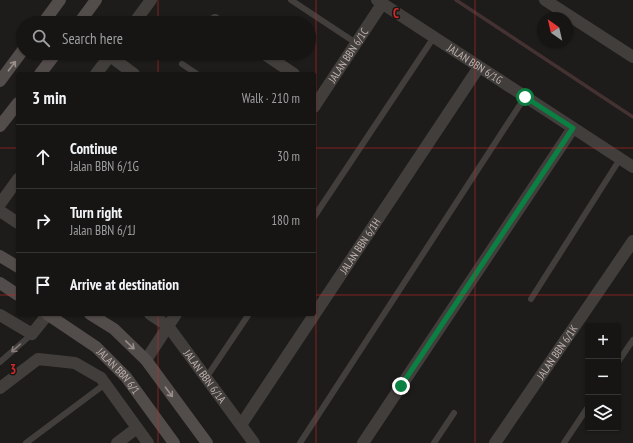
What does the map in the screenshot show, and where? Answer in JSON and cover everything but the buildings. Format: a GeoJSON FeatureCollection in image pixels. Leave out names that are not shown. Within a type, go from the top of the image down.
{"type":"FeatureCollection","features":[{"type":"Feature","properties":{"kind":"street"},"geometry":{"type":"LineString","coordinates":[[48,16],[60,0]]}},
{"type":"Feature","properties":{"kind":"street"},"geometry":{"type":"LineString","coordinates":[[84,16],[96,0]]}},
{"type":"Feature","properties":{"kind":"street"},"geometry":{"type":"LineString","coordinates":[[139,16],[151,0]]}},
{"type":"Feature","properties":{"kind":"street"},"geometry":{"type":"LineString","coordinates":[[545,0],[633,57]]}},
{"type":"Feature","properties":{"kind":"street","name":"JALAN BBN 6/1C"},"geometry":{"type":"LineString","coordinates":[[318,90],[356,43],[380,2]]}},
{"type":"Feature","properties":{"kind":"street","name":"JALAN BBN 6/1G"},"geometry":{"type":"LineString","coordinates":[[380,2],[633,167]]}},
{"type":"Feature","properties":{"kind":"street"},"geometry":{"type":"LineString","coordinates":[[0,81],[16,59]]}},
{"type":"Feature","properties":{"kind":"street"},"geometry":{"type":"LineString","coordinates":[[42,72],[51,60]]}},
{"type":"Feature","properties":{"kind":"street"},"geometry":{"type":"LineString","coordinates":[[98,72],[106,60]]}},
{"type":"Feature","properties":{"kind":"street"},"geometry":{"type":"LineString","coordinates":[[118,60],[132,72]]}},
{"type":"Feature","properties":{"kind":"street"},"geometry":{"type":"LineString","coordinates":[[273,60],[291,72]]}},
{"type":"Feature","properties":{"kind":"street","name":"JALAN BBN 6/1H"},"geometry":{"type":"LineString","coordinates":[[316,312],[479,67]]}},
{"type":"Feature","properties":{"kind":"street"},"geometry":{"type":"LineString","coordinates":[[0,126],[16,106]]}},
{"type":"Feature","properties":{"kind":"street"},"geometry":{"type":"LineString","coordinates":[[363,443],[573,128]]}},
{"type":"Feature","properties":{"kind":"street"},"geometry":{"type":"LineString","coordinates":[[0,204],[16,182]]}},
{"type":"Feature","properties":{"kind":"street"},"geometry":{"type":"LineString","coordinates":[[0,211],[16,222]]}},
{"type":"Feature","properties":{"kind":"street","name":"JALAN BBN 6/1K"},"geometry":{"type":"LineString","coordinates":[[495,443],[633,241]]}},
{"type":"Feature","properties":{"kind":"street"},"geometry":{"type":"LineString","coordinates":[[0,256],[16,266]]}},
{"type":"Feature","properties":{"kind":"street"},"geometry":{"type":"LineString","coordinates":[[0,283],[16,294]]}},
{"type":"Feature","properties":{"kind":"street"},"geometry":{"type":"LineString","coordinates":[[0,315],[32,334],[46,316]]}},
{"type":"Feature","properties":{"kind":"street","name":"JALAN BBN 6/1"},"geometry":{"type":"LineString","coordinates":[[50,316],[96,347],[126,377],[174,443]]}},
{"type":"Feature","properties":{"kind":"street"},"geometry":{"type":"LineString","coordinates":[[93,316],[114,329],[146,360],[207,443]]}},
{"type":"Feature","properties":{"kind":"street","name":"JALAN BBN 6/1A"},"geometry":{"type":"LineString","coordinates":[[153,316],[168,326],[254,443]]}},
{"type":"Feature","properties":{"kind":"street"},"geometry":{"type":"LineString","coordinates":[[146,360],[175,316]]}},
{"type":"Feature","properties":{"kind":"street","name":"JALAN BBN 6/1H"},"geometry":{"type":"LineString","coordinates":[[241,425],[313,316]]}},
{"type":"Feature","properties":{"kind":"street"},"geometry":{"type":"LineString","coordinates":[[0,388],[38,359],[75,362],[103,381],[148,443]]}},
{"type":"Feature","properties":{"kind":"street"},"geometry":{"type":"LineString","coordinates":[[117,443],[137,428]]}},
{"type":"Feature","properties":{"kind":"lane"},"geometry":{"type":"LineString","coordinates":[[291,0],[315,16]]}},
{"type":"Feature","properties":{"kind":"lane"},"geometry":{"type":"LineString","coordinates":[[316,17],[356,43]]}},
{"type":"Feature","properties":{"kind":"lane"},"geometry":{"type":"LineString","coordinates":[[316,214],[434,37]]}},
{"type":"Feature","properties":{"kind":"lane"},"geometry":{"type":"LineString","coordinates":[[182,64],[194,72]]}},
{"type":"Feature","properties":{"kind":"lane"},"geometry":{"type":"LineString","coordinates":[[300,443],[525,97]]}},
{"type":"Feature","properties":{"kind":"lane"},"geometry":{"type":"LineString","coordinates":[[531,299],[620,159]]}},
{"type":"Feature","properties":{"kind":"lane"},"geometry":{"type":"LineString","coordinates":[[206,378],[248,316]]}},
{"type":"Feature","properties":{"kind":"lane"},"geometry":{"type":"LineString","coordinates":[[0,362],[32,334]]}},
{"type":"Feature","properties":{"kind":"lane"},"geometry":{"type":"LineString","coordinates":[[620,359],[633,340]]}},
{"type":"Feature","properties":{"kind":"lane"},"geometry":{"type":"LineString","coordinates":[[26,443],[103,381]]}},
{"type":"Feature","properties":{"kind":"lane"},"geometry":{"type":"LineString","coordinates":[[434,443],[454,412]]}},
{"type":"Feature","properties":{"kind":"lane"},"geometry":{"type":"LineString","coordinates":[[564,443],[585,412]]}},
{"type":"Feature","properties":{"kind":"waterway"},"geometry":{"type":"LineString","coordinates":[[456,0],[633,117]]}},
{"type":"Feature","properties":{"kind":"route"},"geometry":{"type":"LineString","coordinates":[[401,386],[573,128],[525,97]]}}]}
